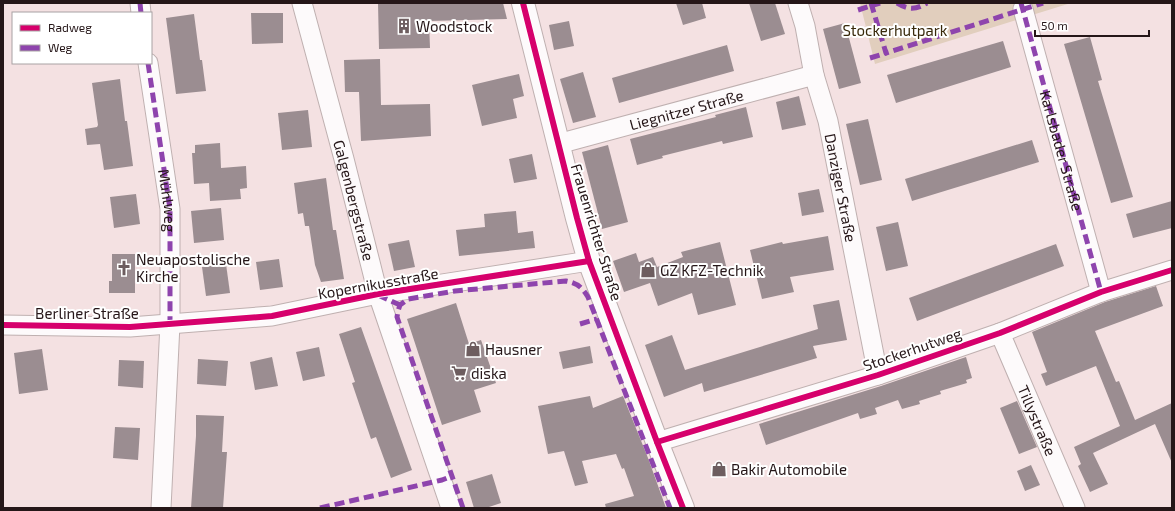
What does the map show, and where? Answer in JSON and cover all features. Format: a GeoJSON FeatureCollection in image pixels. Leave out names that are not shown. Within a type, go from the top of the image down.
{"type":"FeatureCollection","features":[{"type":"Feature","properties":{"kind":"main road","name":"Frauenrichter Straße"},"geometry":{"type":"LineString","coordinates":[[523,3],[589,261],[683,508]]}},
{"type":"Feature","properties":{"kind":"street","name":"Galgenbergstraße"},"geometry":{"type":"LineString","coordinates":[[302,3],[344,159],[378,294],[451,508]]}},
{"type":"Feature","properties":{"kind":"street","name":"Danziger Straße"},"geometry":{"type":"LineString","coordinates":[[798,3],[805,26],[814,75],[828,121],[878,375]]}},
{"type":"Feature","properties":{"kind":"street","name":"Karlsbader Straße"},"geometry":{"type":"LineString","coordinates":[[1023,9],[1100,292]]}},
{"type":"Feature","properties":{"kind":"street","name":"Mühlweg"},"geometry":{"type":"LineString","coordinates":[[148,64],[170,209],[170,324],[161,508]]}},
{"type":"Feature","properties":{"kind":"street","name":"Liegnitzer Straße"},"geometry":{"type":"LineString","coordinates":[[558,144],[814,75]]}},
{"type":"Feature","properties":{"kind":"street","name":"Kopernikusstraße"},"geometry":{"type":"LineString","coordinates":[[170,324],[272,316],[378,294],[589,261]]}},
{"type":"Feature","properties":{"kind":"street","name":"Stockerhutweg"},"geometry":{"type":"LineString","coordinates":[[657,442],[878,375],[1000,333],[1100,292],[1172,270]]}},
{"type":"Feature","properties":{"kind":"street","name":"Berliner Straße"},"geometry":{"type":"LineString","coordinates":[[3,325],[130,327],[170,324]]}},
{"type":"Feature","properties":{"kind":"street","name":"Tillystraße"},"geometry":{"type":"LineString","coordinates":[[1000,333],[1075,508]]}},
{"type":"Feature","properties":{"kind":"green space","name":"Stockerhutpark"},"geometry":{"type":"Polygon","coordinates":[[[860,3],[1071,3],[875,64],[860,3]]]}},
{"type":"Feature","properties":{"kind":"building","name":"Woodstock"},"geometry":{"type":"Polygon","coordinates":[[[378,3],[503,3],[507,19],[429,21],[430,48],[379,49],[378,3]]]}},
{"type":"Feature","properties":{"kind":"building"},"geometry":{"type":"Polygon","coordinates":[[[676,3],[702,3],[706,18],[683,25],[676,3]]]}},
{"type":"Feature","properties":{"kind":"building"},"geometry":{"type":"Polygon","coordinates":[[[749,3],[775,3],[785,34],[761,41],[749,3]]]}},
{"type":"Feature","properties":{"kind":"building"},"geometry":{"type":"Polygon","coordinates":[[[251,13],[283,13],[283,43],[252,44],[251,13]]]}},
{"type":"Feature","properties":{"kind":"building"},"geometry":{"type":"Polygon","coordinates":[[[194,14],[206,91],[176,94],[166,18],[194,14]]]}},
{"type":"Feature","properties":{"kind":"building"},"geometry":{"type":"Polygon","coordinates":[[[569,21],[574,46],[554,50],[549,25],[569,21]]]}},
{"type":"Feature","properties":{"kind":"building"},"geometry":{"type":"Polygon","coordinates":[[[845,23],[861,83],[839,89],[823,29],[845,23]]]}},
{"type":"Feature","properties":{"kind":"building"},"geometry":{"type":"Polygon","coordinates":[[[1090,37],[1102,80],[1098,81],[1133,197],[1111,203],[1064,44],[1090,37]]]}},
{"type":"Feature","properties":{"kind":"building"},"geometry":{"type":"Polygon","coordinates":[[[1003,41],[1011,67],[896,103],[887,75],[1003,41]]]}},
{"type":"Feature","properties":{"kind":"building"},"geometry":{"type":"Polygon","coordinates":[[[727,45],[734,71],[619,103],[612,78],[727,45]]]}},
{"type":"Feature","properties":{"kind":"building"},"geometry":{"type":"Polygon","coordinates":[[[380,59],[381,105],[430,104],[431,136],[361,141],[359,92],[345,92],[344,60],[380,59]]]}},
{"type":"Feature","properties":{"kind":"building"},"geometry":{"type":"Polygon","coordinates":[[[583,72],[596,117],[573,123],[560,79],[583,72]]]}},
{"type":"Feature","properties":{"kind":"building"},"geometry":{"type":"Polygon","coordinates":[[[519,74],[524,96],[513,99],[517,118],[482,126],[472,85],[519,74]]]}},
{"type":"Feature","properties":{"kind":"building"},"geometry":{"type":"Polygon","coordinates":[[[120,79],[125,121],[127,121],[133,166],[104,170],[100,144],[87,145],[85,129],[97,127],[98,125],[92,83],[120,79]]]}},
{"type":"Feature","properties":{"kind":"building"},"geometry":{"type":"Polygon","coordinates":[[[799,96],[806,125],[782,130],[776,102],[799,96]]]}},
{"type":"Feature","properties":{"kind":"building"},"geometry":{"type":"Polygon","coordinates":[[[746,107],[753,137],[723,144],[722,141],[662,156],[663,158],[637,165],[630,139],[716,117],[715,115],[746,107]]]}},
{"type":"Feature","properties":{"kind":"building"},"geometry":{"type":"Polygon","coordinates":[[[308,110],[312,147],[282,150],[278,113],[308,110]]]}},
{"type":"Feature","properties":{"kind":"building"},"geometry":{"type":"Polygon","coordinates":[[[868,119],[882,180],[860,185],[846,124],[868,119]]]}},
{"type":"Feature","properties":{"kind":"building"},"geometry":{"type":"Polygon","coordinates":[[[1032,140],[1039,162],[912,201],[905,179],[1032,140]]]}},
{"type":"Feature","properties":{"kind":"building"},"geometry":{"type":"Polygon","coordinates":[[[220,143],[221,168],[246,166],[247,188],[240,189],[241,199],[210,201],[209,183],[194,184],[192,153],[195,153],[195,145],[220,143]]]}},
{"type":"Feature","properties":{"kind":"building"},"geometry":{"type":"Polygon","coordinates":[[[608,145],[628,222],[602,229],[582,152],[608,145]]]}},
{"type":"Feature","properties":{"kind":"building"},"geometry":{"type":"Polygon","coordinates":[[[532,154],[537,179],[514,183],[509,159],[532,154]]]}},
{"type":"Feature","properties":{"kind":"building"},"geometry":{"type":"Polygon","coordinates":[[[326,178],[333,230],[336,230],[344,279],[321,282],[315,265],[309,226],[305,226],[303,213],[298,214],[294,183],[326,178]]]}},
{"type":"Feature","properties":{"kind":"building"},"geometry":{"type":"Polygon","coordinates":[[[819,189],[824,212],[802,216],[798,193],[819,189]]]}},
{"type":"Feature","properties":{"kind":"building"},"geometry":{"type":"Polygon","coordinates":[[[136,194],[140,224],[114,228],[110,197],[136,194]]]}},
{"type":"Feature","properties":{"kind":"building"},"geometry":{"type":"Polygon","coordinates":[[[1172,201],[1172,228],[1133,238],[1126,214],[1172,201]]]}},
{"type":"Feature","properties":{"kind":"building"},"geometry":{"type":"Polygon","coordinates":[[[221,208],[224,240],[194,243],[191,211],[221,208]]]}},
{"type":"Feature","properties":{"kind":"building"},"geometry":{"type":"Polygon","coordinates":[[[516,211],[518,233],[533,231],[535,248],[459,256],[456,230],[485,227],[484,214],[516,211]]]}},
{"type":"Feature","properties":{"kind":"building"},"geometry":{"type":"Polygon","coordinates":[[[898,222],[908,266],[886,271],[876,227],[898,222]]]}},
{"type":"Feature","properties":{"kind":"building"},"geometry":{"type":"Polygon","coordinates":[[[828,236],[834,270],[790,277],[794,292],[762,299],[750,250],[782,242],[783,244],[828,236]]]}},
{"type":"Feature","properties":{"kind":"building"},"geometry":{"type":"Polygon","coordinates":[[[409,240],[415,267],[394,271],[388,244],[409,240]]]}},
{"type":"Feature","properties":{"kind":"building"},"geometry":{"type":"Polygon","coordinates":[[[720,242],[736,305],[698,315],[692,293],[658,306],[650,283],[624,292],[613,261],[636,253],[639,262],[653,257],[657,267],[683,257],[681,252],[720,242]]]}},
{"type":"Feature","properties":{"kind":"building"},"geometry":{"type":"Polygon","coordinates":[[[1056,244],[1064,266],[917,321],[909,298],[1056,244]]]}},
{"type":"Feature","properties":{"kind":"building","name":"Neuapostolische Kirche"},"geometry":{"type":"Polygon","coordinates":[[[112,254],[135,254],[135,293],[109,293],[109,281],[112,281],[112,254]]]}},
{"type":"Feature","properties":{"kind":"building"},"geometry":{"type":"Polygon","coordinates":[[[279,259],[283,287],[260,290],[256,262],[279,259]]]}},
{"type":"Feature","properties":{"kind":"building"},"geometry":{"type":"Polygon","coordinates":[[[226,264],[230,293],[206,296],[202,267],[226,264]]]}},
{"type":"Feature","properties":{"kind":"building"},"geometry":{"type":"Polygon","coordinates":[[[1156,286],[1163,306],[1095,331],[1116,382],[1119,381],[1135,420],[1172,403],[1172,463],[1155,424],[1093,453],[1108,484],[1090,492],[1078,466],[1081,464],[1074,447],[1120,426],[1096,366],[1046,386],[1041,374],[1047,372],[1032,332],[1105,302],[1156,286]]]}},
{"type":"Feature","properties":{"kind":"building"},"geometry":{"type":"Polygon","coordinates":[[[839,300],[847,340],[813,346],[817,358],[704,392],[702,383],[664,397],[645,345],[672,335],[685,370],[818,329],[813,305],[839,300]]]}},
{"type":"Feature","properties":{"kind":"building","name":"diska"},"geometry":{"type":"Polygon","coordinates":[[[456,303],[469,344],[481,340],[496,383],[474,390],[481,412],[442,425],[407,319],[456,303]]]}},
{"type":"Feature","properties":{"kind":"building"},"geometry":{"type":"Polygon","coordinates":[[[361,327],[412,470],[391,478],[376,437],[371,439],[352,383],[355,382],[339,334],[361,327]]]}},
{"type":"Feature","properties":{"kind":"building"},"geometry":{"type":"Polygon","coordinates":[[[590,346],[593,363],[563,369],[559,352],[590,346]]]}},
{"type":"Feature","properties":{"kind":"building"},"geometry":{"type":"Polygon","coordinates":[[[319,347],[325,376],[303,381],[296,352],[319,347]]]}},
{"type":"Feature","properties":{"kind":"building"},"geometry":{"type":"Polygon","coordinates":[[[42,349],[48,390],[19,394],[14,353],[42,349]]]}},
{"type":"Feature","properties":{"kind":"building"},"geometry":{"type":"Polygon","coordinates":[[[272,357],[278,386],[255,390],[250,362],[272,357]]]}},
{"type":"Feature","properties":{"kind":"building"},"geometry":{"type":"Polygon","coordinates":[[[966,357],[972,378],[966,380],[967,383],[940,391],[941,394],[919,401],[920,404],[902,409],[898,400],[875,408],[877,414],[860,419],[858,413],[766,445],[759,424],[881,386],[966,357]]]}},
{"type":"Feature","properties":{"kind":"building"},"geometry":{"type":"Polygon","coordinates":[[[198,359],[228,361],[226,386],[197,384],[198,359]]]}},
{"type":"Feature","properties":{"kind":"building"},"geometry":{"type":"Polygon","coordinates":[[[119,360],[144,361],[143,388],[118,386],[119,360]]]}},
{"type":"Feature","properties":{"kind":"building"},"geometry":{"type":"Polygon","coordinates":[[[590,396],[593,408],[623,396],[666,508],[606,508],[605,504],[634,496],[624,468],[622,469],[616,454],[582,461],[588,483],[575,486],[564,451],[548,454],[538,406],[590,396]]]}},
{"type":"Feature","properties":{"kind":"building"},"geometry":{"type":"Polygon","coordinates":[[[1017,401],[1037,447],[1019,454],[1000,408],[1017,401]]]}},
{"type":"Feature","properties":{"kind":"building"},"geometry":{"type":"Polygon","coordinates":[[[196,415],[224,416],[222,452],[227,452],[223,508],[191,508],[196,415]]]}},
{"type":"Feature","properties":{"kind":"building"},"geometry":{"type":"Polygon","coordinates":[[[115,427],[140,428],[138,460],[113,458],[115,427]]]}},
{"type":"Feature","properties":{"kind":"building"},"geometry":{"type":"Polygon","coordinates":[[[1031,465],[1040,485],[1025,491],[1017,471],[1031,465]]]}},
{"type":"Feature","properties":{"kind":"building"},"geometry":{"type":"Polygon","coordinates":[[[492,474],[501,503],[486,508],[474,508],[466,482],[492,474]]]}},
{"type":"Feature","properties":{"kind":"marked path"},"geometry":{"type":"LineString","coordinates":[[140,3],[141,12]]}},
{"type":"Feature","properties":{"kind":"marked path"},"geometry":{"type":"LineString","coordinates":[[871,3],[886,53],[1043,3]]}},
{"type":"Feature","properties":{"kind":"marked path"},"geometry":{"type":"LineString","coordinates":[[858,10],[880,3]]}},
{"type":"Feature","properties":{"kind":"marked path"},"geometry":{"type":"LineString","coordinates":[[897,3],[909,8],[919,7],[927,3]]}},
{"type":"Feature","properties":{"kind":"marked path"},"geometry":{"type":"LineString","coordinates":[[1021,3],[1101,292]]}},
{"type":"Feature","properties":{"kind":"marked path"},"geometry":{"type":"LineString","coordinates":[[870,58],[886,53]]}},
{"type":"Feature","properties":{"kind":"marked path"},"geometry":{"type":"LineString","coordinates":[[148,64],[170,209],[170,324]]}},
{"type":"Feature","properties":{"kind":"marked path"},"geometry":{"type":"LineString","coordinates":[[463,508],[397,317],[400,305],[408,299],[455,291],[566,281],[579,286],[588,297],[670,508]]}},
{"type":"Feature","properties":{"kind":"marked path"},"geometry":{"type":"LineString","coordinates":[[378,295],[400,305]]}},
{"type":"Feature","properties":{"kind":"marked path"},"geometry":{"type":"LineString","coordinates":[[580,324],[597,319]]}},
{"type":"Feature","properties":{"kind":"marked path"},"geometry":{"type":"LineString","coordinates":[[320,508],[442,480],[452,476]]}},
{"type":"Feature","properties":{"kind":"cycle path"},"geometry":{"type":"LineString","coordinates":[[523,3],[589,261],[683,508]]}},
{"type":"Feature","properties":{"kind":"cycle path"},"geometry":{"type":"LineString","coordinates":[[3,325],[130,327],[272,316],[378,294],[589,261]]}},
{"type":"Feature","properties":{"kind":"cycle path"},"geometry":{"type":"LineString","coordinates":[[657,442],[878,375],[1000,333],[1101,292],[1172,270]]}},
{"type":"Feature","properties":{"kind":"place","name":"Woodstock"},"geometry":{"type":"Point","coordinates":[404,26]}},
{"type":"Feature","properties":{"kind":"place","name":"Neuapostolische Kirche"},"geometry":{"type":"Point","coordinates":[124,268]}},
{"type":"Feature","properties":{"kind":"place","name":"GZ KFZ-Technik"},"geometry":{"type":"Point","coordinates":[648,270]}},
{"type":"Feature","properties":{"kind":"place","name":"Hausner"},"geometry":{"type":"Point","coordinates":[473,349]}},
{"type":"Feature","properties":{"kind":"place","name":"diska"},"geometry":{"type":"Point","coordinates":[459,373]}},
{"type":"Feature","properties":{"kind":"place","name":"Bakir Automobile"},"geometry":{"type":"Point","coordinates":[719,469]}}]}
